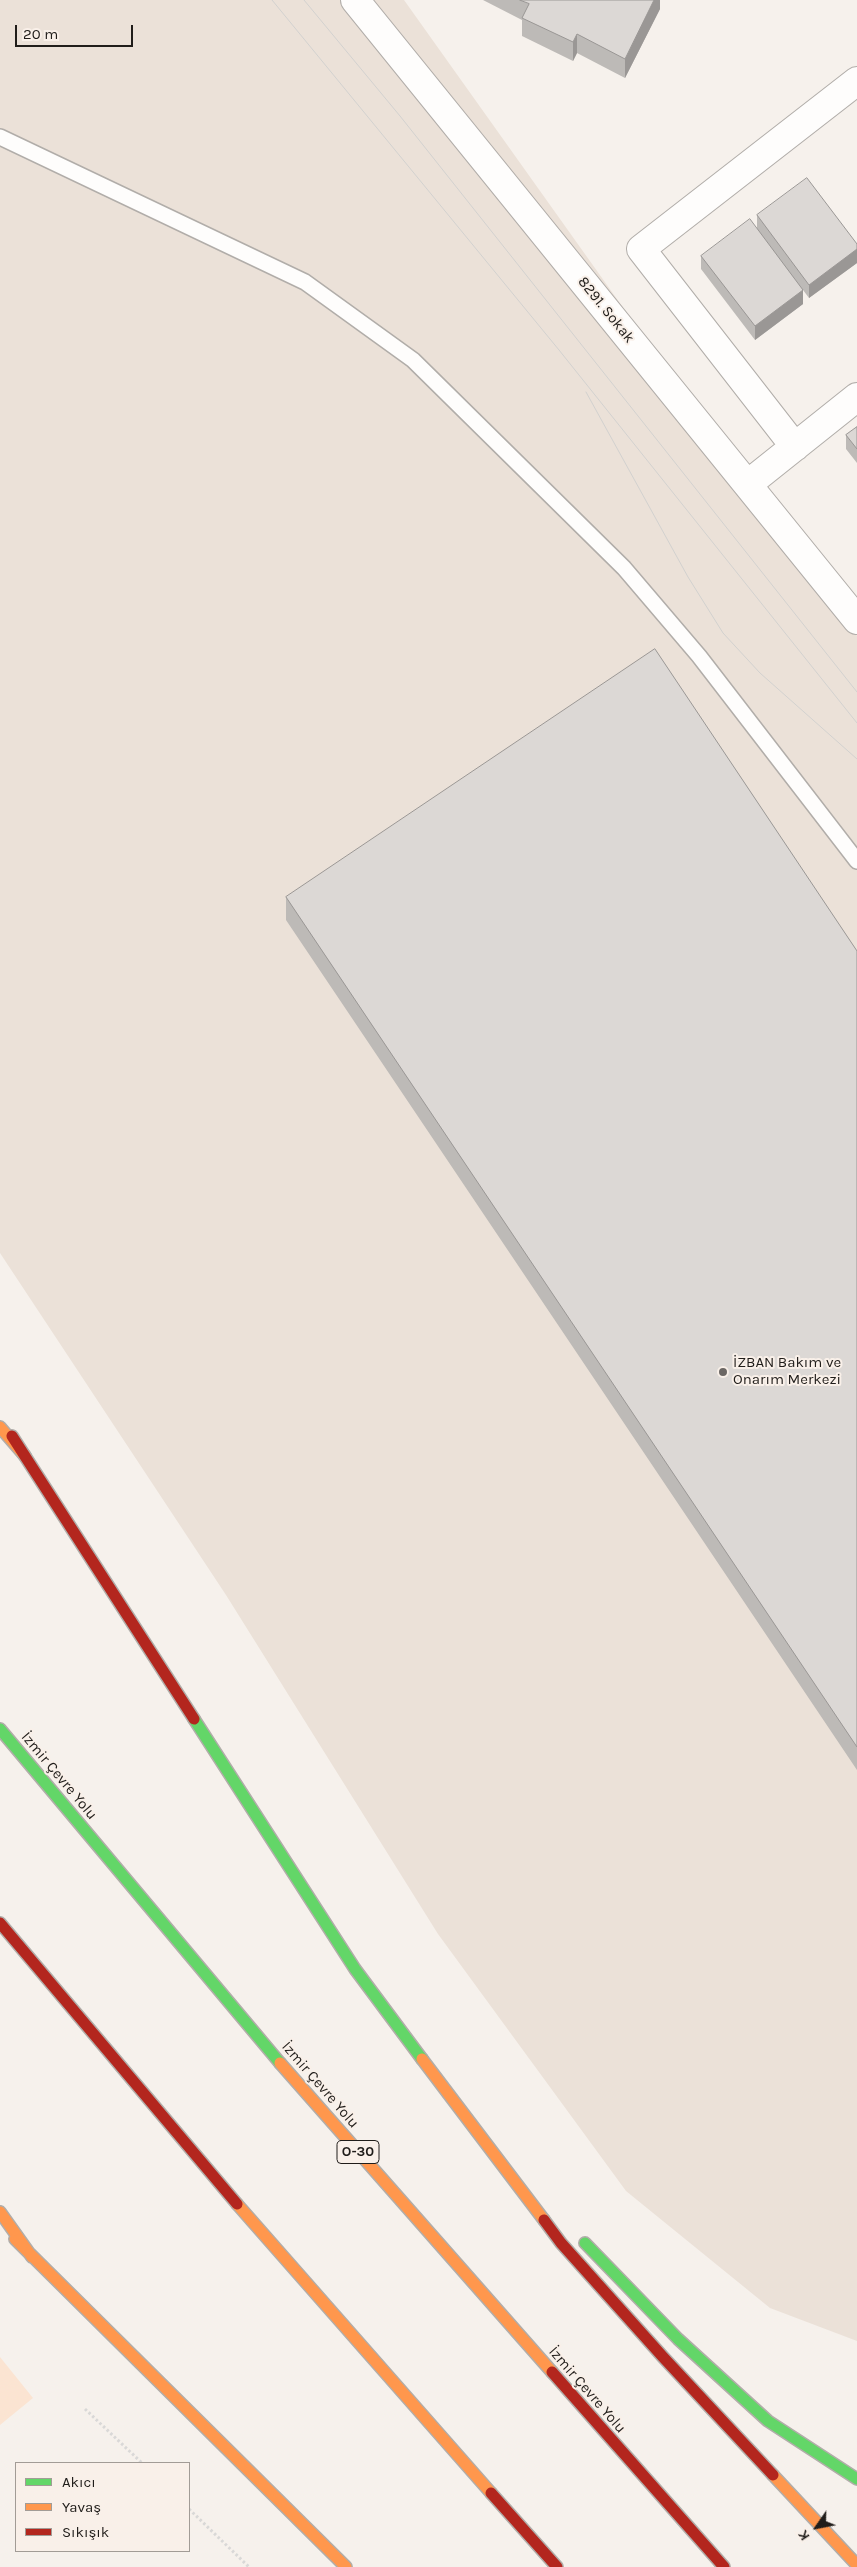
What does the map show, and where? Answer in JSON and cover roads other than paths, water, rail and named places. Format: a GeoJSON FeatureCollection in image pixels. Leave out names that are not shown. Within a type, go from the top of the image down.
{"type":"FeatureCollection","features":[{"type":"Feature","properties":{"kind":"main road"},"geometry":{"type":"LineString","coordinates":[[0,1418],[354,1969],[561,2243],[663,2357],[857,2565]]}},
{"type":"Feature","properties":{"kind":"main road"},"geometry":{"type":"LineString","coordinates":[[0,1428],[25,1456]]}},
{"type":"Feature","properties":{"kind":"main road","name":"İzmir Çevre Yolu"},"geometry":{"type":"LineString","coordinates":[[0,1729],[235,2012],[724,2567]]}},
{"type":"Feature","properties":{"kind":"main road"},"geometry":{"type":"LineString","coordinates":[[0,1923],[145,2098],[410,2402],[557,2567]]}},
{"type":"Feature","properties":{"kind":"main road"},"geometry":{"type":"LineString","coordinates":[[477,2133],[546,2204]]}},
{"type":"Feature","properties":{"kind":"main road"},"geometry":{"type":"LineString","coordinates":[[0,2212],[32,2257]]}},
{"type":"Feature","properties":{"kind":"main road"},"geometry":{"type":"LineString","coordinates":[[0,2224],[346,2567]]}},
{"type":"Feature","properties":{"kind":"main road"},"geometry":{"type":"LineString","coordinates":[[574,2232],[678,2339],[768,2421],[857,2479]]}},
{"type":"Feature","properties":{"kind":"main road"},"geometry":{"type":"LineString","coordinates":[[292,2512],[333,2567]]}},
{"type":"Feature","properties":{"kind":"street","name":"8291. Sokak"},"geometry":{"type":"LineString","coordinates":[[355,0],[857,620]]}},
{"type":"Feature","properties":{"kind":"street"},"geometry":{"type":"LineString","coordinates":[[794,447],[641,249],[857,81]]}},
{"type":"Feature","properties":{"kind":"street"},"geometry":{"type":"LineString","coordinates":[[748,484],[857,397]]}},
{"type":"Feature","properties":{"kind":"lane"},"geometry":{"type":"LineString","coordinates":[[0,137],[305,282],[413,360],[624,568],[699,656],[857,861]]}},
{"type":"Feature","properties":{"kind":"tram line"},"geometry":{"type":"LineString","coordinates":[[272,0],[559,350],[857,723]]}},
{"type":"Feature","properties":{"kind":"tram line"},"geometry":{"type":"LineString","coordinates":[[304,0],[400,116],[857,692]]}},
{"type":"Feature","properties":{"kind":"tram line"},"geometry":{"type":"LineString","coordinates":[[586,392],[688,577],[723,633],[760,673],[857,759]]}},
{"type":"Feature","properties":{"kind":"place","name":"İZBAN Bakım ve Onarım Merkezi"},"geometry":{"type":"Point","coordinates":[723,1372]}}]}
